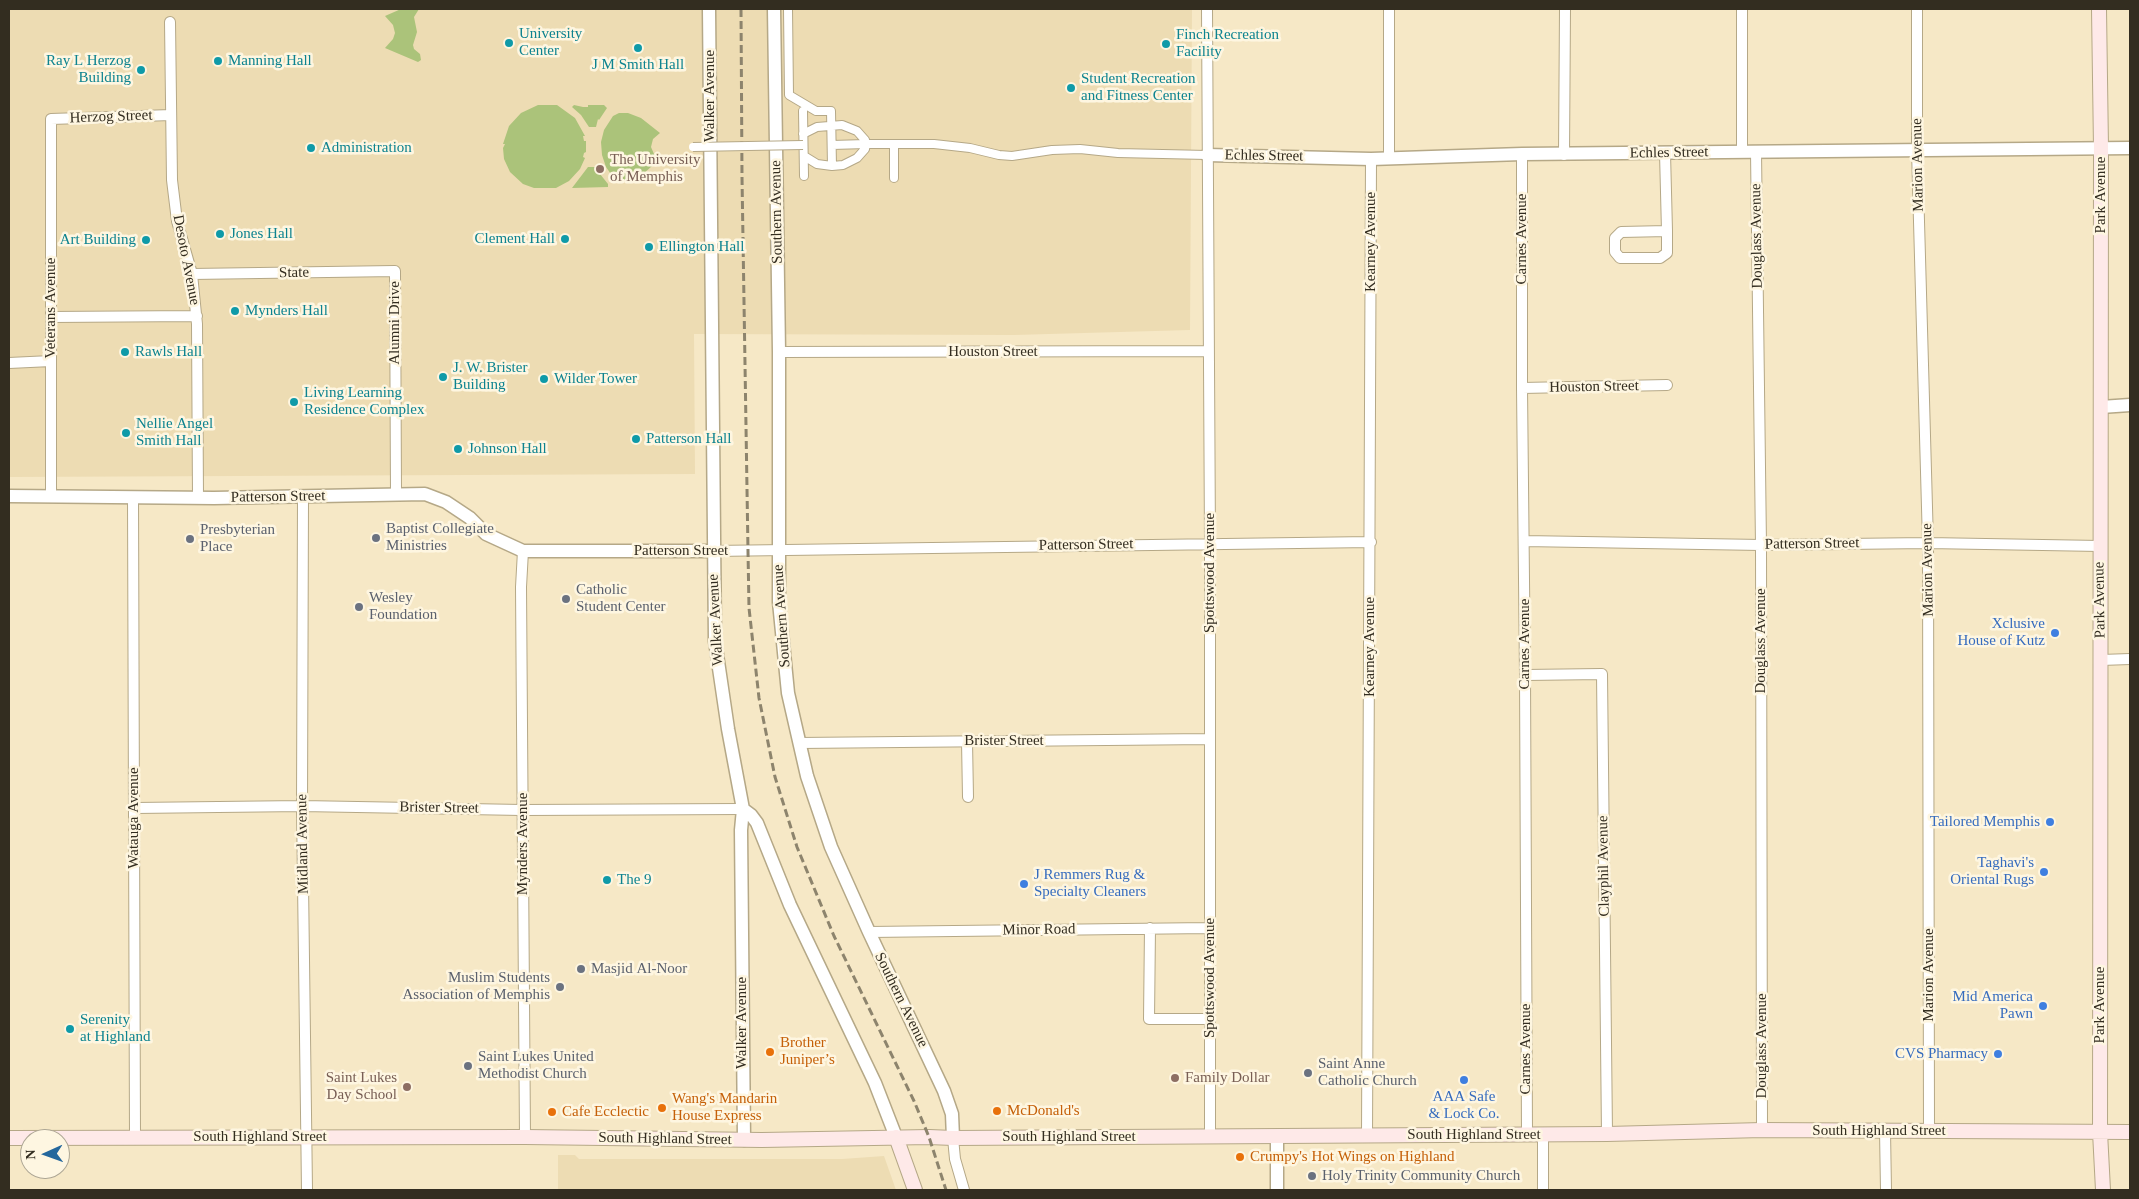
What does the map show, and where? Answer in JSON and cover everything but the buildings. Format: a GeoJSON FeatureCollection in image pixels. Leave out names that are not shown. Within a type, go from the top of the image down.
{"type":"FeatureCollection","features":[{"type":"Feature","properties":{"kind":"main road","name":"Park Avenue"},"geometry":{"type":"LineString","coordinates":[[2099,9],[2101,148],[2100,1132],[2103,1190]]}},
{"type":"Feature","properties":{"kind":"main road","name":"South Highland Street"},"geometry":{"type":"LineString","coordinates":[[9,1138],[307,1136],[744,1140],[896,1137],[1607,1134],[1762,1130],[2130,1132]]}},
{"type":"Feature","properties":{"kind":"main road"},"geometry":{"type":"LineString","coordinates":[[896,1137],[915,1190]]}},
{"type":"Feature","properties":{"kind":"street","name":"Walker Avenue"},"geometry":{"type":"LineString","coordinates":[[709,9],[713,551],[718,659],[728,729],[743,809],[741,848],[744,1140]]}},
{"type":"Feature","properties":{"kind":"street","name":"Southern Avenue"},"geometry":{"type":"LineString","coordinates":[[774,9],[779,352],[779,602],[788,693],[807,776],[831,847],[944,1091],[952,1114],[955,1159],[964,1190]]}},
{"type":"Feature","properties":{"kind":"street"},"geometry":{"type":"LineString","coordinates":[[788,9],[789,95],[816,111],[832,111],[832,166]]}},
{"type":"Feature","properties":{"kind":"street","name":"Spottswood Avenue"},"geometry":{"type":"LineString","coordinates":[[1207,9],[1210,544],[1210,1137]]}},
{"type":"Feature","properties":{"kind":"street"},"geometry":{"type":"LineString","coordinates":[[1389,9],[1389,158]]}},
{"type":"Feature","properties":{"kind":"street"},"geometry":{"type":"LineString","coordinates":[[1564,155],[1565,9]]}},
{"type":"Feature","properties":{"kind":"street"},"geometry":{"type":"LineString","coordinates":[[1742,9],[1742,152]]}},
{"type":"Feature","properties":{"kind":"street","name":"Marion Avenue"},"geometry":{"type":"LineString","coordinates":[[1916,9],[1917,150],[1928,543],[1929,1131]]}},
{"type":"Feature","properties":{"kind":"street","name":"Desoto Avenue"},"geometry":{"type":"LineString","coordinates":[[170,22],[172,180],[178,221],[192,274],[196,316],[198,498]]}},
{"type":"Feature","properties":{"kind":"street"},"geometry":{"type":"LineString","coordinates":[[803,111],[804,176]]}},
{"type":"Feature","properties":{"kind":"street","name":"Herzog Street"},"geometry":{"type":"LineString","coordinates":[[51,119],[171,115]]}},
{"type":"Feature","properties":{"kind":"street","name":"Veterans Avenue"},"geometry":{"type":"LineString","coordinates":[[51,119],[51,496]]}},
{"type":"Feature","properties":{"kind":"street"},"geometry":{"type":"LineString","coordinates":[[803,134],[817,126],[842,125],[857,131],[866,144],[865,149],[857,158],[843,165],[817,164],[804,156]]}},
{"type":"Feature","properties":{"kind":"street"},"geometry":{"type":"LineString","coordinates":[[894,144],[894,178]]}},
{"type":"Feature","properties":{"kind":"street"},"geometry":{"type":"LineString","coordinates":[[693,146],[803,145]]}},
{"type":"Feature","properties":{"kind":"street"},"geometry":{"type":"LineString","coordinates":[[832,145],[956,146],[1012,156],[1052,150],[1080,149],[1118,153],[1207,155]]}},
{"type":"Feature","properties":{"kind":"street","name":"Echles Street"},"geometry":{"type":"LineString","coordinates":[[1207,155],[1371,159],[1522,154],[2130,148]]}},
{"type":"Feature","properties":{"kind":"street","name":"Douglass Avenue"},"geometry":{"type":"LineString","coordinates":[[1756,152],[1761,545],[1762,1130]]}},
{"type":"Feature","properties":{"kind":"street"},"geometry":{"type":"LineString","coordinates":[[1665,153],[1667,231],[1667,253],[1660,258],[1620,258],[1615,252],[1614,238],[1621,232],[1667,231]]}},
{"type":"Feature","properties":{"kind":"street","name":"Carnes Avenue"},"geometry":{"type":"LineString","coordinates":[[1522,154],[1527,1134]]}},
{"type":"Feature","properties":{"kind":"street","name":"Kearney Avenue"},"geometry":{"type":"LineString","coordinates":[[1367,1135],[1371,542],[1371,159]]}},
{"type":"Feature","properties":{"kind":"street","name":"State"},"geometry":{"type":"LineString","coordinates":[[192,274],[395,271]]}},
{"type":"Feature","properties":{"kind":"street","name":"Alumni Drive"},"geometry":{"type":"LineString","coordinates":[[395,271],[396,494]]}},
{"type":"Feature","properties":{"kind":"street"},"geometry":{"type":"LineString","coordinates":[[51,317],[196,316]]}},
{"type":"Feature","properties":{"kind":"street","name":"Houston Street"},"geometry":{"type":"LineString","coordinates":[[779,352],[1208,352]]}},
{"type":"Feature","properties":{"kind":"street"},"geometry":{"type":"LineString","coordinates":[[9,363],[51,361]]}},
{"type":"Feature","properties":{"kind":"street","name":"Houston Street"},"geometry":{"type":"LineString","coordinates":[[1522,388],[1667,385]]}},
{"type":"Feature","properties":{"kind":"street"},"geometry":{"type":"LineString","coordinates":[[2101,407],[2130,405]]}},
{"type":"Feature","properties":{"kind":"street","name":"Patterson Street"},"geometry":{"type":"LineString","coordinates":[[9,496],[198,498],[425,494],[446,502],[470,518],[486,534],[523,551],[778,551],[1371,542]]}},
{"type":"Feature","properties":{"kind":"street","name":"Midland Avenue"},"geometry":{"type":"LineString","coordinates":[[303,497],[302,806],[307,1190]]}},
{"type":"Feature","properties":{"kind":"street","name":"Watauga Avenue"},"geometry":{"type":"LineString","coordinates":[[133,498],[135,1138]]}},
{"type":"Feature","properties":{"kind":"street","name":"Patterson Street"},"geometry":{"type":"LineString","coordinates":[[1524,541],[1761,545],[1928,543],[2100,546]]}},
{"type":"Feature","properties":{"kind":"street","name":"Mynders Avenue"},"geometry":{"type":"LineString","coordinates":[[523,551],[521,563],[525,1137]]}},
{"type":"Feature","properties":{"kind":"street"},"geometry":{"type":"LineString","coordinates":[[2101,660],[2130,659]]}},
{"type":"Feature","properties":{"kind":"street","name":"Clayphil Avenue"},"geometry":{"type":"LineString","coordinates":[[1525,675],[1602,674],[1607,1134]]}},
{"type":"Feature","properties":{"kind":"street","name":"Brister Street"},"geometry":{"type":"LineString","coordinates":[[799,743],[1209,740]]}},
{"type":"Feature","properties":{"kind":"street"},"geometry":{"type":"LineString","coordinates":[[968,741],[968,797]]}},
{"type":"Feature","properties":{"kind":"street","name":"Brister Street"},"geometry":{"type":"LineString","coordinates":[[134,808],[302,806],[522,810],[743,809]]}},
{"type":"Feature","properties":{"kind":"street"},"geometry":{"type":"LineString","coordinates":[[743,809],[757,823],[790,905],[875,1083],[896,1137]]}},
{"type":"Feature","properties":{"kind":"street"},"geometry":{"type":"LineString","coordinates":[[1150,928],[1149,1019],[1210,1019]]}},
{"type":"Feature","properties":{"kind":"street","name":"Minor Road"},"geometry":{"type":"LineString","coordinates":[[869,932],[1210,928]]}},
{"type":"Feature","properties":{"kind":"street"},"geometry":{"type":"LineString","coordinates":[[1885,1131],[1886,1190]]}},
{"type":"Feature","properties":{"kind":"street"},"geometry":{"type":"LineString","coordinates":[[1543,1134],[1543,1190]]}},
{"type":"Feature","properties":{"kind":"street"},"geometry":{"type":"LineString","coordinates":[[1277,1136],[1277,1190]]}},
{"type":"Feature","properties":{"kind":"shaded area","name":"The University of Memphis"},"geometry":{"type":"Polygon","coordinates":[[[9,9],[1192,9],[1190,330],[1014,335],[694,334],[695,474],[9,477],[9,9]]]}},
{"type":"Feature","properties":{"kind":"shaded area"},"geometry":{"type":"Polygon","coordinates":[[[558,1155],[575,1155],[579,1159],[842,1159],[884,1156],[896,1190],[558,1190],[558,1155]]]}},
{"type":"Feature","properties":{"kind":"green space"},"geometry":{"type":"Polygon","coordinates":[[[401,9],[419,9],[414,17],[417,32],[413,45],[414,49],[420,54],[421,60],[418,62],[385,48],[393,39],[395,33],[393,25],[385,16],[401,9]]]}},
{"type":"Feature","properties":{"kind":"green space"},"geometry":{"type":"Polygon","coordinates":[[[538,105],[557,105],[575,118],[585,136],[583,136],[584,141],[586,141],[586,152],[584,153],[583,157],[585,158],[580,169],[569,181],[556,188],[534,188],[523,184],[510,172],[504,159],[503,148],[505,144],[503,144],[509,126],[521,113],[538,105]]]}},
{"type":"Feature","properties":{"kind":"green space"},"geometry":{"type":"Polygon","coordinates":[[[574,105],[588,107],[588,105],[604,105],[607,108],[598,119],[596,127],[589,127],[581,115],[572,107],[574,105]]]}},
{"type":"Feature","properties":{"kind":"green space"},"geometry":{"type":"Polygon","coordinates":[[[619,113],[628,113],[641,118],[660,133],[653,139],[651,147],[654,154],[660,159],[643,174],[625,180],[613,177],[606,167],[602,155],[601,142],[604,130],[613,116],[619,113]]]}},
{"type":"Feature","properties":{"kind":"green space"},"geometry":{"type":"Polygon","coordinates":[[[588,167],[596,167],[598,174],[608,184],[608,187],[572,188],[588,167]]]}},
{"type":"Feature","properties":{"kind":"railway"},"geometry":{"type":"LineString","coordinates":[[741,9],[749,608],[759,698],[775,777],[797,847],[834,936],[914,1101],[929,1137],[946,1190]]}},
{"type":"Feature","properties":{"kind":"place","name":"University Center"},"geometry":{"type":"Point","coordinates":[509,43]}},
{"type":"Feature","properties":{"kind":"place","name":"Finch Recreation Facility"},"geometry":{"type":"Point","coordinates":[1166,44]}},
{"type":"Feature","properties":{"kind":"place","name":"J M Smith Hall"},"geometry":{"type":"Point","coordinates":[638,48]}},
{"type":"Feature","properties":{"kind":"place","name":"Manning Hall"},"geometry":{"type":"Point","coordinates":[218,61]}},
{"type":"Feature","properties":{"kind":"place","name":"Ray L Herzog Building"},"geometry":{"type":"Point","coordinates":[141,70]}},
{"type":"Feature","properties":{"kind":"place","name":"Student Recreation and Fitness Center"},"geometry":{"type":"Point","coordinates":[1071,88]}},
{"type":"Feature","properties":{"kind":"place","name":"Administration"},"geometry":{"type":"Point","coordinates":[311,148]}},
{"type":"Feature","properties":{"kind":"place","name":"The University of Memphis"},"geometry":{"type":"Point","coordinates":[600,169]}},
{"type":"Feature","properties":{"kind":"place","name":"Jones Hall"},"geometry":{"type":"Point","coordinates":[220,234]}},
{"type":"Feature","properties":{"kind":"place","name":"Clement Hall"},"geometry":{"type":"Point","coordinates":[565,239]}},
{"type":"Feature","properties":{"kind":"place","name":"Art Building"},"geometry":{"type":"Point","coordinates":[146,240]}},
{"type":"Feature","properties":{"kind":"place","name":"Ellington Hall"},"geometry":{"type":"Point","coordinates":[649,247]}},
{"type":"Feature","properties":{"kind":"place","name":"Mynders Hall"},"geometry":{"type":"Point","coordinates":[235,311]}},
{"type":"Feature","properties":{"kind":"place","name":"Rawls Hall"},"geometry":{"type":"Point","coordinates":[125,352]}},
{"type":"Feature","properties":{"kind":"place","name":"J. W. Brister Building"},"geometry":{"type":"Point","coordinates":[443,377]}},
{"type":"Feature","properties":{"kind":"place","name":"Wilder Tower"},"geometry":{"type":"Point","coordinates":[544,379]}},
{"type":"Feature","properties":{"kind":"place","name":"Living Learning Residence Complex"},"geometry":{"type":"Point","coordinates":[294,402]}},
{"type":"Feature","properties":{"kind":"place","name":"Nellie Angel Smith Hall"},"geometry":{"type":"Point","coordinates":[126,433]}},
{"type":"Feature","properties":{"kind":"place","name":"Patterson Hall"},"geometry":{"type":"Point","coordinates":[636,439]}},
{"type":"Feature","properties":{"kind":"place","name":"Johnson Hall"},"geometry":{"type":"Point","coordinates":[458,449]}},
{"type":"Feature","properties":{"kind":"place","name":"Baptist Collegiate Ministries"},"geometry":{"type":"Point","coordinates":[376,538]}},
{"type":"Feature","properties":{"kind":"place","name":"Presbyterian Place"},"geometry":{"type":"Point","coordinates":[190,539]}},
{"type":"Feature","properties":{"kind":"place","name":"Catholic Student Center"},"geometry":{"type":"Point","coordinates":[566,599]}},
{"type":"Feature","properties":{"kind":"place","name":"Wesley Foundation"},"geometry":{"type":"Point","coordinates":[359,607]}},
{"type":"Feature","properties":{"kind":"place","name":"Xclusive House of Kutz"},"geometry":{"type":"Point","coordinates":[2055,633]}},
{"type":"Feature","properties":{"kind":"place","name":"Tailored Memphis"},"geometry":{"type":"Point","coordinates":[2050,822]}},
{"type":"Feature","properties":{"kind":"place","name":"Taghavi's Oriental Rugs"},"geometry":{"type":"Point","coordinates":[2044,872]}},
{"type":"Feature","properties":{"kind":"place","name":"The 9"},"geometry":{"type":"Point","coordinates":[607,880]}},
{"type":"Feature","properties":{"kind":"place","name":"J Remmers Rug & Specialty Cleaners"},"geometry":{"type":"Point","coordinates":[1024,884]}},
{"type":"Feature","properties":{"kind":"place","name":"Masjid Al-Noor"},"geometry":{"type":"Point","coordinates":[581,969]}},
{"type":"Feature","properties":{"kind":"place","name":"Muslim Students Association of Memphis"},"geometry":{"type":"Point","coordinates":[560,987]}},
{"type":"Feature","properties":{"kind":"place","name":"Mid America Pawn"},"geometry":{"type":"Point","coordinates":[2043,1006]}},
{"type":"Feature","properties":{"kind":"place","name":"Serenity at Highland"},"geometry":{"type":"Point","coordinates":[70,1029]}},
{"type":"Feature","properties":{"kind":"place","name":"Brother Juniper’s"},"geometry":{"type":"Point","coordinates":[770,1052]}},
{"type":"Feature","properties":{"kind":"place","name":"CVS Pharmacy"},"geometry":{"type":"Point","coordinates":[1998,1054]}},
{"type":"Feature","properties":{"kind":"place","name":"Saint Lukes United Methodist Church"},"geometry":{"type":"Point","coordinates":[468,1066]}},
{"type":"Feature","properties":{"kind":"place","name":"Saint Anne Catholic Church"},"geometry":{"type":"Point","coordinates":[1308,1073]}},
{"type":"Feature","properties":{"kind":"place","name":"Family Dollar"},"geometry":{"type":"Point","coordinates":[1175,1078]}},
{"type":"Feature","properties":{"kind":"place","name":"AAA Safe & Lock Co."},"geometry":{"type":"Point","coordinates":[1464,1080]}},
{"type":"Feature","properties":{"kind":"place","name":"Saint Lukes Day School"},"geometry":{"type":"Point","coordinates":[407,1087]}},
{"type":"Feature","properties":{"kind":"place","name":"Wang's Mandarin House Express"},"geometry":{"type":"Point","coordinates":[662,1108]}},
{"type":"Feature","properties":{"kind":"place","name":"McDonald's"},"geometry":{"type":"Point","coordinates":[997,1111]}},
{"type":"Feature","properties":{"kind":"place","name":"Cafe Ecclectic"},"geometry":{"type":"Point","coordinates":[552,1112]}},
{"type":"Feature","properties":{"kind":"place","name":"Crumpy's Hot Wings on Highland"},"geometry":{"type":"Point","coordinates":[1240,1157]}},
{"type":"Feature","properties":{"kind":"place","name":"Holy Trinity Community Church"},"geometry":{"type":"Point","coordinates":[1312,1176]}}]}
